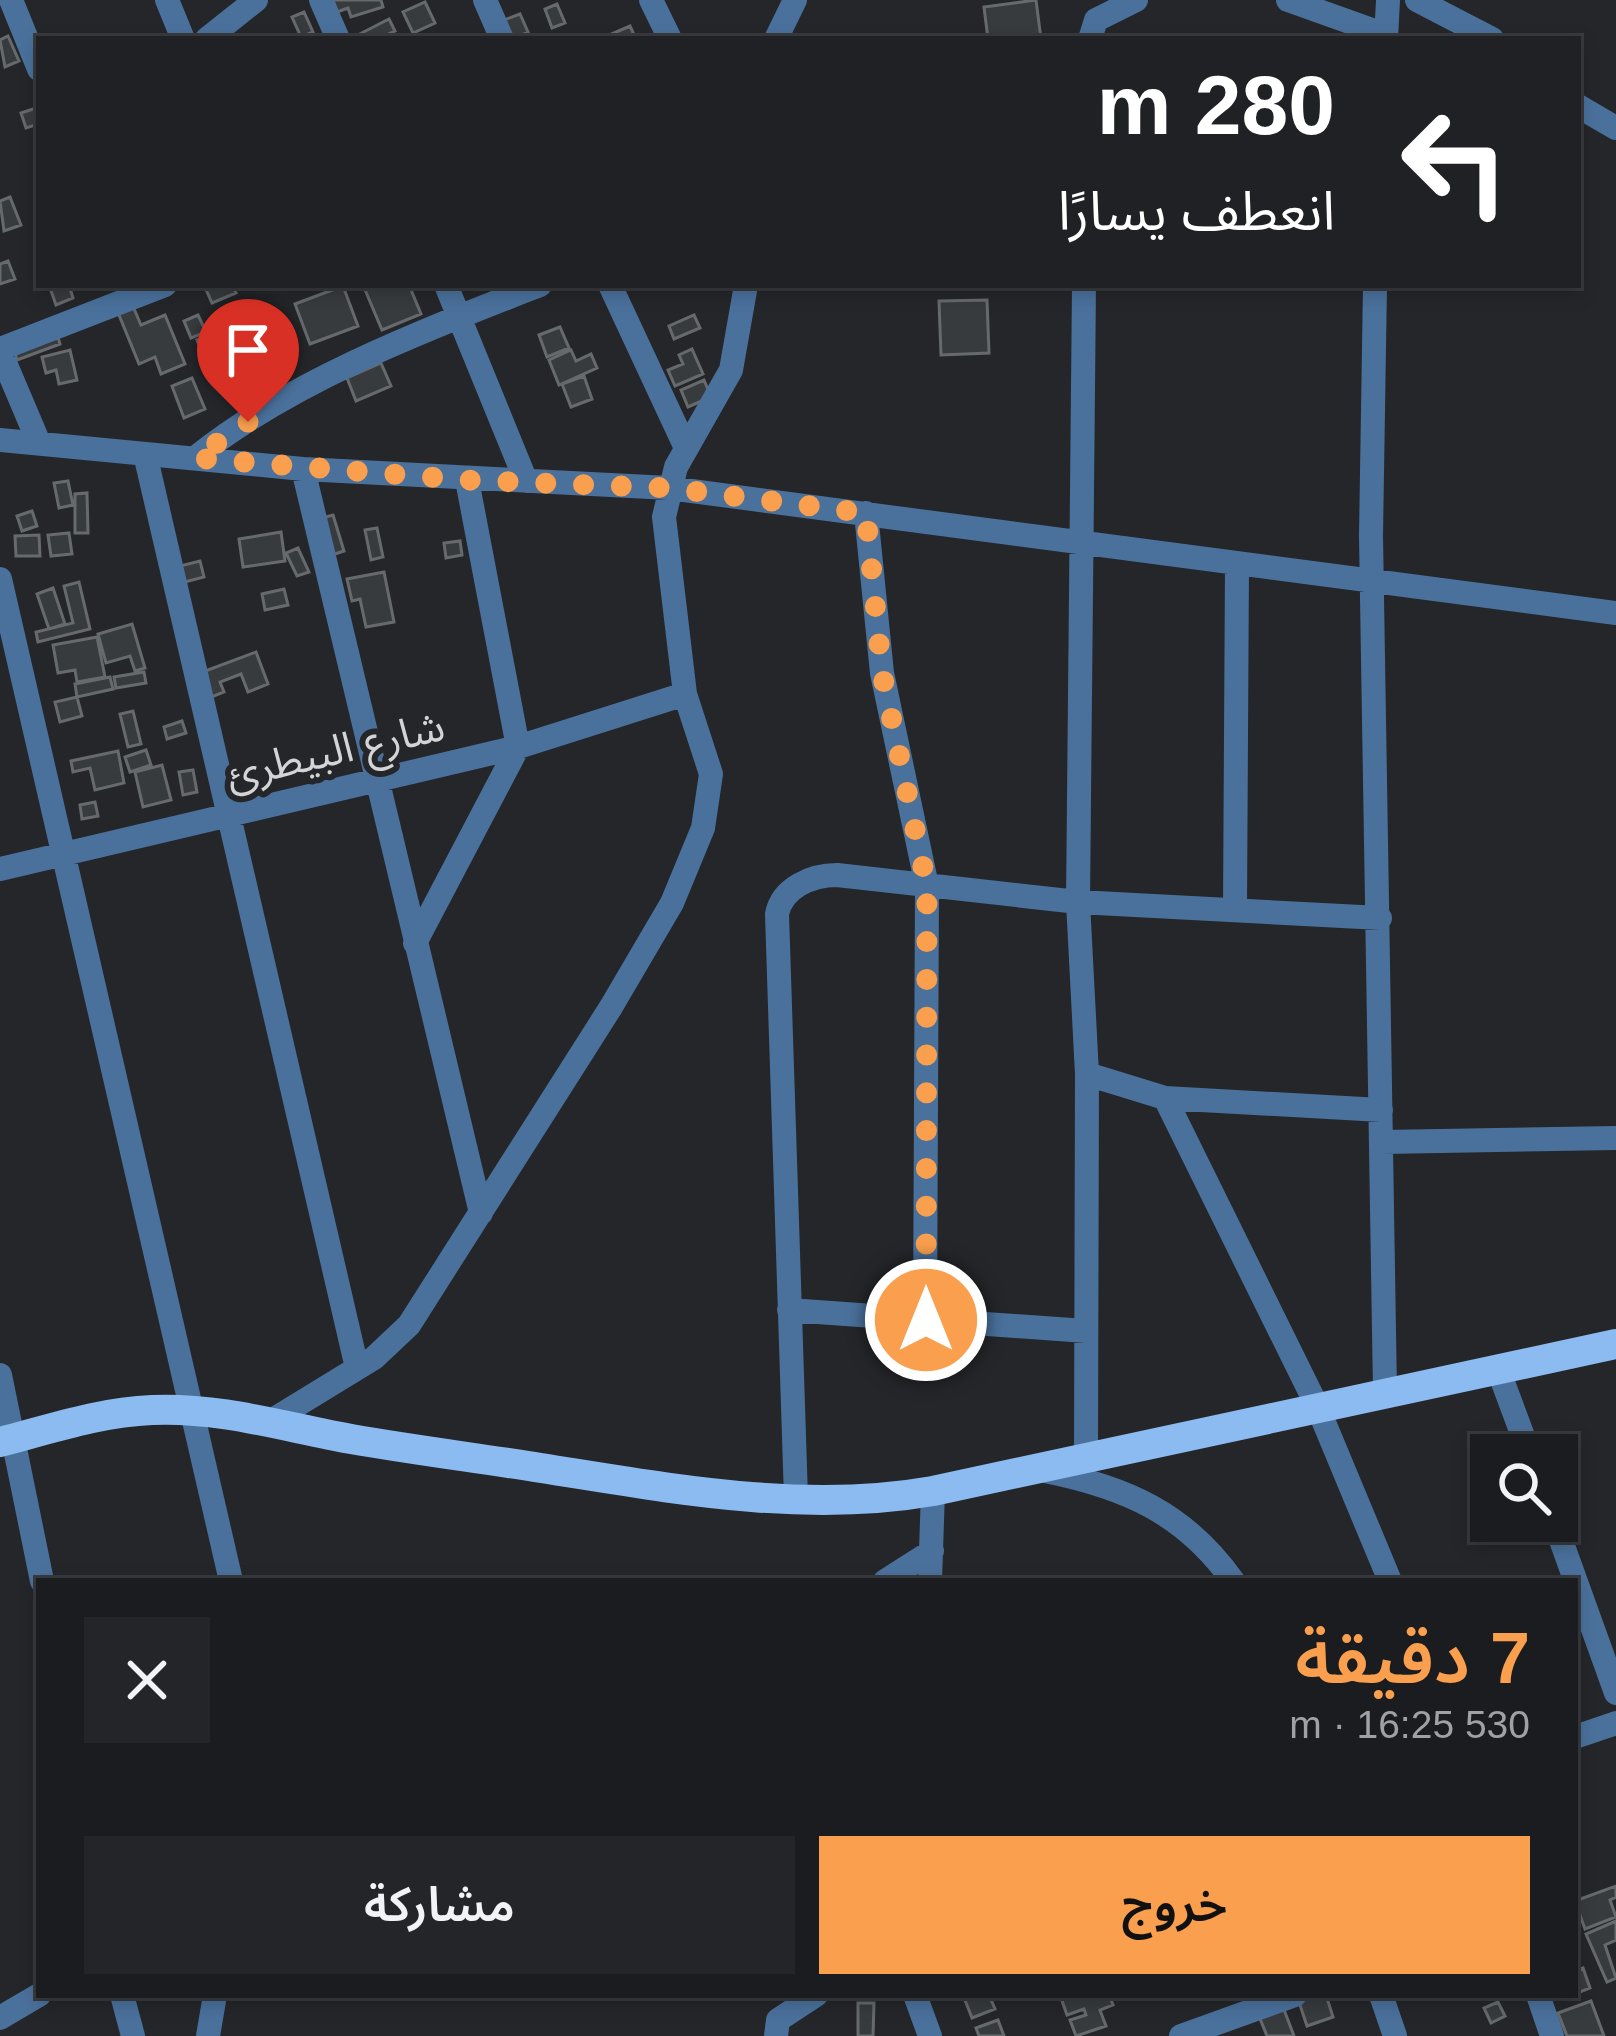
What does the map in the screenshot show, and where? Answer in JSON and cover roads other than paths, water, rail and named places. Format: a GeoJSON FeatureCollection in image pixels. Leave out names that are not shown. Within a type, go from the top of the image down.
{"type":"FeatureCollection","features":[{"type":"Feature","properties":{"kind":"main road"},"geometry":{"type":"LineString","coordinates":[[7,1440],[122,1412],[196,1412],[649,1485],[796,1498],[933,1491],[1616,1344]]}},
{"type":"Feature","properties":{"kind":"street"},"geometry":{"type":"LineString","coordinates":[[10,0],[36,62]]}},
{"type":"Feature","properties":{"kind":"street"},"geometry":{"type":"LineString","coordinates":[[166,0],[182,36]]}},
{"type":"Feature","properties":{"kind":"street"},"geometry":{"type":"LineString","coordinates":[[211,36],[256,0]]}},
{"type":"Feature","properties":{"kind":"street"},"geometry":{"type":"LineString","coordinates":[[321,0],[337,36]]}},
{"type":"Feature","properties":{"kind":"street"},"geometry":{"type":"LineString","coordinates":[[485,0],[501,36]]}},
{"type":"Feature","properties":{"kind":"street"},"geometry":{"type":"LineString","coordinates":[[651,0],[669,36]]}},
{"type":"Feature","properties":{"kind":"street"},"geometry":{"type":"LineString","coordinates":[[777,36],[795,0]]}},
{"type":"Feature","properties":{"kind":"street"},"geometry":{"type":"LineString","coordinates":[[1091,36],[1098,6],[1136,0]]}},
{"type":"Feature","properties":{"kind":"street"},"geometry":{"type":"LineString","coordinates":[[1288,0],[1383,36]]}},
{"type":"Feature","properties":{"kind":"street"},"geometry":{"type":"LineString","coordinates":[[1386,36],[1388,0]]}},
{"type":"Feature","properties":{"kind":"street"},"geometry":{"type":"LineString","coordinates":[[1418,0],[1486,36]]}},
{"type":"Feature","properties":{"kind":"street"},"geometry":{"type":"LineString","coordinates":[[1581,108],[1616,128]]}},
{"type":"Feature","properties":{"kind":"street"},"geometry":{"type":"LineString","coordinates":[[447,288],[526,481]]}},
{"type":"Feature","properties":{"kind":"street"},"geometry":{"type":"LineString","coordinates":[[195,458],[277,405],[459,317],[532,288]]}},
{"type":"Feature","properties":{"kind":"street"},"geometry":{"type":"LineString","coordinates":[[611,288],[686,446]]}},
{"type":"Feature","properties":{"kind":"street"},"geometry":{"type":"LineString","coordinates":[[271,1421],[357,1368],[409,1325],[621,989],[672,903],[699,841],[711,776],[685,694],[664,532],[669,488],[686,446],[731,370],[745,288]]}},
{"type":"Feature","properties":{"kind":"street"},"geometry":{"type":"LineString","coordinates":[[1084,288],[1078,902],[1087,1074],[1086,1455]]}},
{"type":"Feature","properties":{"kind":"street"},"geometry":{"type":"LineString","coordinates":[[1375,288],[1385,1392]]}},
{"type":"Feature","properties":{"kind":"street"},"geometry":{"type":"LineString","coordinates":[[39,443],[0,350],[130,291]]}},
{"type":"Feature","properties":{"kind":"street"},"geometry":{"type":"LineString","coordinates":[[0,440],[303,469],[669,488],[1616,613]]}},
{"type":"Feature","properties":{"kind":"street"},"geometry":{"type":"LineString","coordinates":[[145,454],[357,1368]]}},
{"type":"Feature","properties":{"kind":"street"},"geometry":{"type":"LineString","coordinates":[[303,469],[481,1213]]}},
{"type":"Feature","properties":{"kind":"street"},"geometry":{"type":"LineString","coordinates":[[415,943],[518,747],[466,480]]}},
{"type":"Feature","properties":{"kind":"street"},"geometry":{"type":"LineString","coordinates":[[866,513],[882,673],[927,886],[926,1320]]}},
{"type":"Feature","properties":{"kind":"street"},"geometry":{"type":"LineString","coordinates":[[1235,909],[1237,564]]}},
{"type":"Feature","properties":{"kind":"street"},"geometry":{"type":"LineString","coordinates":[[0,579],[196,1412],[230,1578]]}},
{"type":"Feature","properties":{"kind":"street","name":"شارع البيطرئ"},"geometry":{"type":"LineString","coordinates":[[0,869],[518,747],[685,694]]}},
{"type":"Feature","properties":{"kind":"street"},"geometry":{"type":"LineString","coordinates":[[796,1498],[778,905],[788,892],[830,874],[1078,902],[1380,918]]}},
{"type":"Feature","properties":{"kind":"street"},"geometry":{"type":"LineString","coordinates":[[1087,1074],[1165,1098],[1381,1110]]}},
{"type":"Feature","properties":{"kind":"street"},"geometry":{"type":"LineString","coordinates":[[1165,1098],[1318,1408],[1389,1578]]}},
{"type":"Feature","properties":{"kind":"street"},"geometry":{"type":"LineString","coordinates":[[1382,1142],[1616,1138]]}},
{"type":"Feature","properties":{"kind":"street"},"geometry":{"type":"LineString","coordinates":[[789,1310],[1086,1331]]}},
{"type":"Feature","properties":{"kind":"street"},"geometry":{"type":"LineString","coordinates":[[1498,1369],[1522,1434]]}},
{"type":"Feature","properties":{"kind":"street"},"geometry":{"type":"LineString","coordinates":[[0,1375],[7,1440],[41,1578]]}},
{"type":"Feature","properties":{"kind":"street"},"geometry":{"type":"LineString","coordinates":[[1032,1468],[1096,1481],[1161,1509],[1208,1547],[1231,1578]]}},
{"type":"Feature","properties":{"kind":"street"},"geometry":{"type":"LineString","coordinates":[[930,1578],[933,1491]]}},
{"type":"Feature","properties":{"kind":"street"},"geometry":{"type":"LineString","coordinates":[[1562,1542],[1575,1578]]}},
{"type":"Feature","properties":{"kind":"street"},"geometry":{"type":"LineString","coordinates":[[890,1578],[932,1551]]}},
{"type":"Feature","properties":{"kind":"street"},"geometry":{"type":"LineString","coordinates":[[1578,1588],[1616,1693]]}},
{"type":"Feature","properties":{"kind":"street"},"geometry":{"type":"LineString","coordinates":[[1578,1736],[1616,1723]]}},
{"type":"Feature","properties":{"kind":"street"},"geometry":{"type":"LineString","coordinates":[[0,2018],[36,1997]]}},
{"type":"Feature","properties":{"kind":"street"},"geometry":{"type":"LineString","coordinates":[[123,1998],[133,2036]]}},
{"type":"Feature","properties":{"kind":"street"},"geometry":{"type":"LineString","coordinates":[[208,2036],[214,1998]]}},
{"type":"Feature","properties":{"kind":"street"},"geometry":{"type":"LineString","coordinates":[[776,2036],[778,2020],[812,1998]]}},
{"type":"Feature","properties":{"kind":"street"},"geometry":{"type":"LineString","coordinates":[[916,1998],[930,2036]]}},
{"type":"Feature","properties":{"kind":"street"},"geometry":{"type":"LineString","coordinates":[[1181,2036],[1242,2026],[1290,1998]]}},
{"type":"Feature","properties":{"kind":"street"},"geometry":{"type":"LineString","coordinates":[[1382,1998],[1395,2036]]}},
{"type":"Feature","properties":{"kind":"street"},"geometry":{"type":"LineString","coordinates":[[1539,1998],[1552,2036]]}}]}
